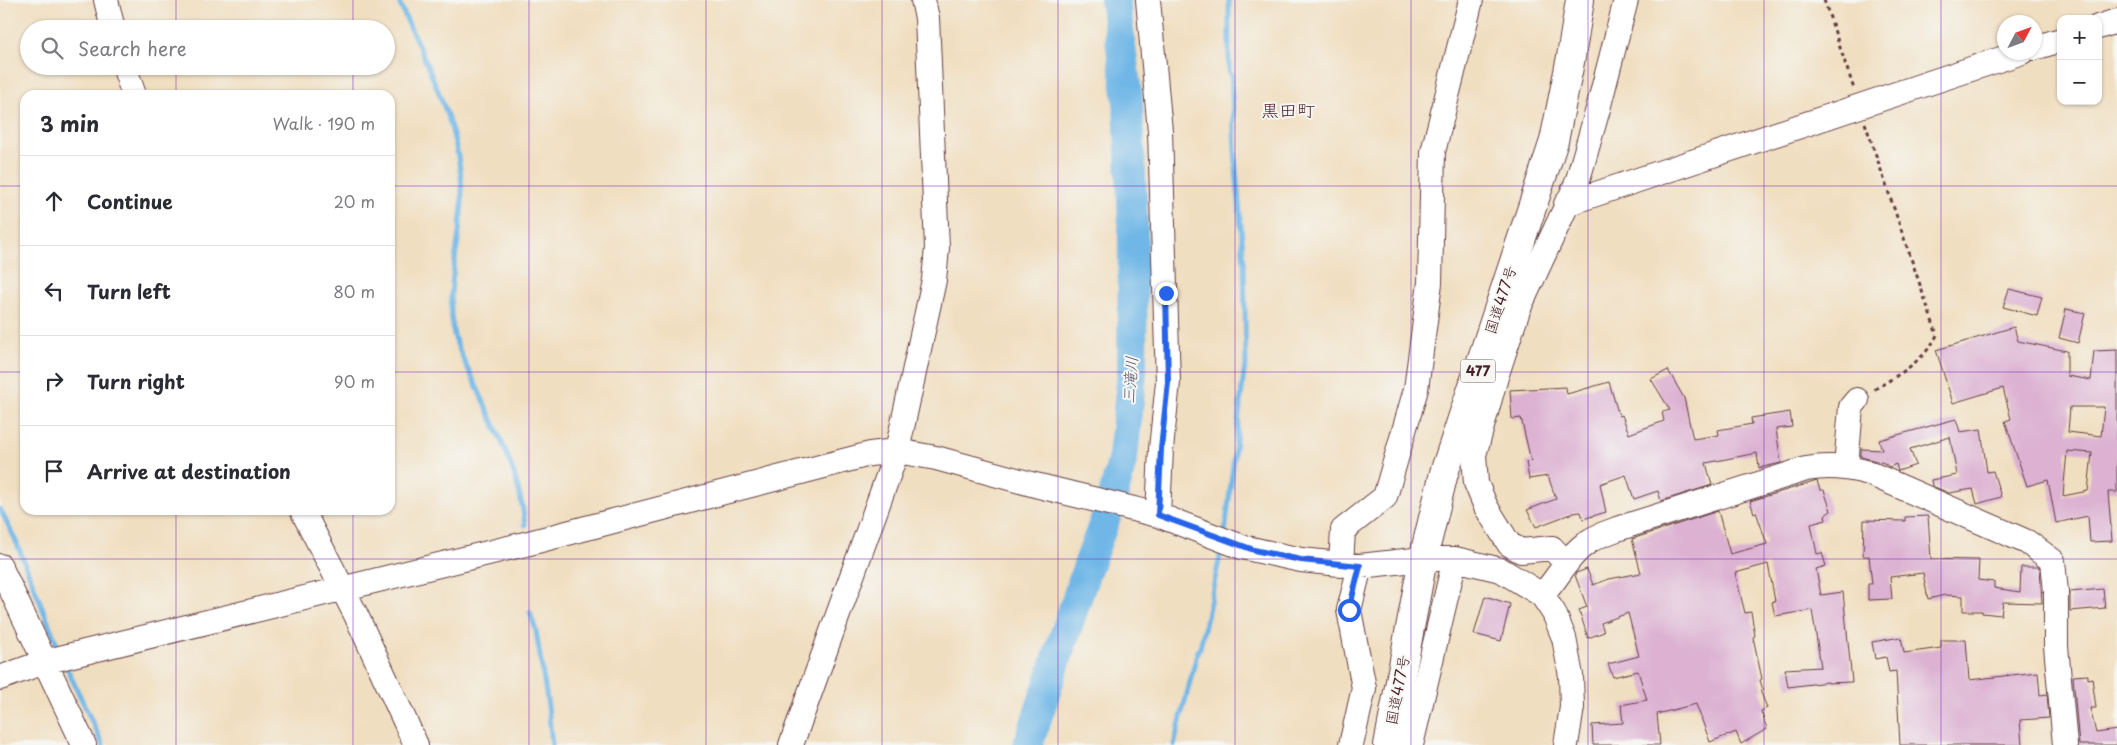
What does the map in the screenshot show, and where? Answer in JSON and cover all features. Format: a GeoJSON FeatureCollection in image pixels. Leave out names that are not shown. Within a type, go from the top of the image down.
{"type":"FeatureCollection","features":[{"type":"Feature","properties":{"kind":"highway","name":"国道477号"},"geometry":{"type":"LineString","coordinates":[[1388,745],[1422,559],[1444,473],[1554,141],[1580,0]]}},
{"type":"Feature","properties":{"kind":"street"},"geometry":{"type":"LineString","coordinates":[[106,0],[111,20]]}},
{"type":"Feature","properties":{"kind":"street"},"geometry":{"type":"LineString","coordinates":[[791,745],[897,451],[934,280],[937,248],[927,18],[924,0]]}},
{"type":"Feature","properties":{"kind":"street"},"geometry":{"type":"LineString","coordinates":[[1148,0],[1160,131],[1168,382],[1156,515]]}},
{"type":"Feature","properties":{"kind":"street"},"geometry":{"type":"LineString","coordinates":[[1351,745],[1364,688],[1349,610],[1351,565],[1343,530],[1385,497],[1416,389],[1430,283],[1432,152],[1471,0]]}},
{"type":"Feature","properties":{"kind":"street"},"geometry":{"type":"LineString","coordinates":[[1566,563],[1552,548],[1521,551],[1510,544],[1486,507],[1476,483],[1474,455],[1496,377],[1518,310],[1577,183],[1626,0]]}},
{"type":"Feature","properties":{"kind":"street"},"geometry":{"type":"LineString","coordinates":[[2102,26],[2117,21]]}},
{"type":"Feature","properties":{"kind":"street"},"geometry":{"type":"LineString","coordinates":[[2042,46],[2057,41]]}},
{"type":"Feature","properties":{"kind":"street"},"geometry":{"type":"LineString","coordinates":[[1566,204],[1998,60]]}},
{"type":"Feature","properties":{"kind":"street"},"geometry":{"type":"LineString","coordinates":[[127,75],[132,90]]}},
{"type":"Feature","properties":{"kind":"street"},"geometry":{"type":"LineString","coordinates":[[1846,466],[1851,408],[1857,400]]}},
{"type":"Feature","properties":{"kind":"street"},"geometry":{"type":"LineString","coordinates":[[0,678],[57,659],[596,526],[870,454],[897,451],[936,458],[1156,515],[1242,547],[1301,560],[1351,565],[1422,559],[1455,559],[1501,570],[1542,595],[1554,613],[1564,638],[1571,676],[1572,707],[1566,745]]}},
{"type":"Feature","properties":{"kind":"street"},"geometry":{"type":"LineString","coordinates":[[1542,595],[1551,586],[1566,563],[1588,541],[1616,529],[1806,469],[1824,466],[1846,466],[1869,473],[2027,542],[2053,561],[2056,592],[2056,646],[2065,745]]}},
{"type":"Feature","properties":{"kind":"street"},"geometry":{"type":"LineString","coordinates":[[305,515],[342,588],[416,745]]}},
{"type":"Feature","properties":{"kind":"street"},"geometry":{"type":"LineString","coordinates":[[1411,745],[1455,559]]}},
{"type":"Feature","properties":{"kind":"street"},"geometry":{"type":"LineString","coordinates":[[0,566],[57,659],[84,745]]}},
{"type":"Feature","properties":{"kind":"path"},"geometry":{"type":"LineString","coordinates":[[1824,0],[1937,336],[1932,346],[1909,368],[1857,400]]}},
{"type":"Feature","properties":{"kind":"building"},"geometry":{"type":"Polygon","coordinates":[[[2009,289],[2042,297],[2037,316],[2003,307],[2009,289]]]}},
{"type":"Feature","properties":{"kind":"building"},"geometry":{"type":"Polygon","coordinates":[[[2066,309],[2085,313],[2078,343],[2059,338],[2066,309]]]}},
{"type":"Feature","properties":{"kind":"building"},"geometry":{"type":"Polygon","coordinates":[[[2014,327],[2018,341],[2067,351],[2067,376],[2091,380],[2094,351],[2117,350],[2117,492],[2108,492],[2112,541],[2090,542],[2088,516],[2056,523],[2048,480],[2027,486],[2005,421],[2011,419],[2003,388],[1953,403],[1936,350],[2014,327]],[[2070,407],[2068,432],[2101,436],[2104,407],[2070,407]],[[2067,451],[2063,496],[2088,491],[2092,453],[2067,451]]]}},
{"type":"Feature","properties":{"kind":"building"},"geometry":{"type":"Polygon","coordinates":[[[1668,370],[1684,398],[1693,439],[1719,435],[1718,430],[1752,424],[1751,418],[1790,412],[1792,427],[1776,429],[1781,463],[1759,468],[1757,453],[1706,463],[1712,485],[1661,501],[1658,491],[1634,499],[1626,475],[1600,484],[1606,512],[1583,519],[1581,512],[1573,513],[1536,527],[1527,510],[1556,499],[1548,476],[1529,479],[1526,462],[1531,461],[1521,418],[1512,419],[1510,390],[1566,387],[1567,394],[1609,382],[1619,416],[1622,415],[1629,434],[1664,421],[1662,412],[1670,410],[1651,379],[1668,370]]]}},
{"type":"Feature","properties":{"kind":"building"},"geometry":{"type":"Polygon","coordinates":[[[1956,419],[1960,432],[1981,429],[1987,472],[1993,471],[2001,497],[1977,504],[1973,489],[1949,493],[1932,486],[1931,480],[1957,475],[1950,437],[1910,449],[1916,465],[1898,471],[1896,464],[1889,467],[1884,463],[1861,457],[1861,449],[1882,450],[1879,440],[1956,419]]]}},
{"type":"Feature","properties":{"kind":"building"},"geometry":{"type":"Polygon","coordinates":[[[1817,481],[1820,490],[1824,490],[1831,511],[1825,515],[1826,520],[1811,524],[1817,554],[1822,553],[1826,566],[1816,569],[1821,595],[1843,592],[1852,682],[1828,682],[1788,687],[1785,669],[1821,667],[1812,610],[1775,616],[1772,602],[1775,601],[1768,564],[1735,573],[1745,613],[1751,612],[1755,636],[1753,637],[1762,679],[1760,680],[1763,690],[1760,690],[1767,708],[1761,711],[1767,729],[1741,744],[1736,732],[1710,742],[1696,704],[1657,714],[1660,745],[1593,745],[1592,725],[1623,723],[1621,705],[1647,700],[1638,671],[1613,677],[1608,664],[1639,656],[1628,613],[1601,623],[1604,632],[1588,638],[1579,610],[1587,607],[1575,575],[1576,573],[1587,569],[1593,585],[1609,579],[1641,573],[1632,539],[1718,511],[1730,554],[1767,544],[1756,512],[1754,513],[1750,501],[1817,481]]]}},
{"type":"Feature","properties":{"kind":"building"},"geometry":{"type":"Polygon","coordinates":[[[1928,516],[1931,559],[1979,560],[1978,580],[1994,582],[1994,588],[2020,592],[2021,567],[2038,567],[2040,568],[2042,603],[2003,602],[2001,615],[1982,613],[1982,611],[1963,611],[1963,596],[1945,595],[1928,599],[1923,573],[1890,577],[1892,599],[1868,600],[1868,584],[1872,584],[1869,556],[1863,556],[1864,520],[1905,521],[1905,517],[1928,516]]]}},
{"type":"Feature","properties":{"kind":"building"},"geometry":{"type":"Polygon","coordinates":[[[2103,589],[2105,608],[2070,611],[2070,592],[2103,589]]]}},
{"type":"Feature","properties":{"kind":"building"},"geometry":{"type":"Polygon","coordinates":[[[1485,596],[1510,604],[1501,641],[1474,634],[1485,596]]]}},
{"type":"Feature","properties":{"kind":"building"},"geometry":{"type":"Polygon","coordinates":[[[1901,637],[1904,653],[1941,648],[1941,640],[1966,640],[1969,680],[2038,672],[2040,695],[2047,694],[2049,718],[2020,720],[2022,745],[1900,745],[1896,671],[1889,672],[1886,657],[1875,659],[1872,642],[1901,637]]]}},
{"type":"Feature","properties":{"kind":"building"},"geometry":{"type":"Polygon","coordinates":[[[2088,675],[2088,679],[2092,678],[2096,708],[2090,708],[2096,733],[2117,730],[2117,745],[2079,745],[2073,676],[2088,675]]]}},
{"type":"Feature","properties":{"kind":"waterway"},"geometry":{"type":"LineString","coordinates":[[398,0],[440,97],[449,122],[461,174],[461,217],[451,301],[454,335],[513,470],[525,525]]}},
{"type":"Feature","properties":{"kind":"waterway","name":"三滝川"},"geometry":{"type":"LineString","coordinates":[[1028,745],[1086,571],[1112,501],[1123,457],[1132,372],[1133,226],[1128,101],[1115,0]]}},
{"type":"Feature","properties":{"kind":"waterway"},"geometry":{"type":"LineString","coordinates":[[1225,533],[1246,366],[1244,261],[1231,75],[1229,71],[1229,0]]}},
{"type":"Feature","properties":{"kind":"waterway"},"geometry":{"type":"LineString","coordinates":[[0,509],[15,539],[60,652]]}},
{"type":"Feature","properties":{"kind":"waterway"},"geometry":{"type":"LineString","coordinates":[[1174,745],[1200,648],[1222,547]]}},
{"type":"Feature","properties":{"kind":"waterway"},"geometry":{"type":"LineString","coordinates":[[530,612],[536,631],[552,745]]}},
{"type":"Feature","properties":{"kind":"waterway"},"geometry":{"type":"LineString","coordinates":[[65,664],[103,745]]}},
{"type":"Feature","properties":{"kind":"district","name":"黒田町"},"geometry":{"type":"Point","coordinates":[1288,111]}},
{"type":"Feature","properties":{"kind":"route"},"geometry":{"type":"LineString","coordinates":[[1166,293],[1168,382],[1161,449],[1158,515],[1242,547],[1301,560],[1360,566],[1349,610]]}}]}
